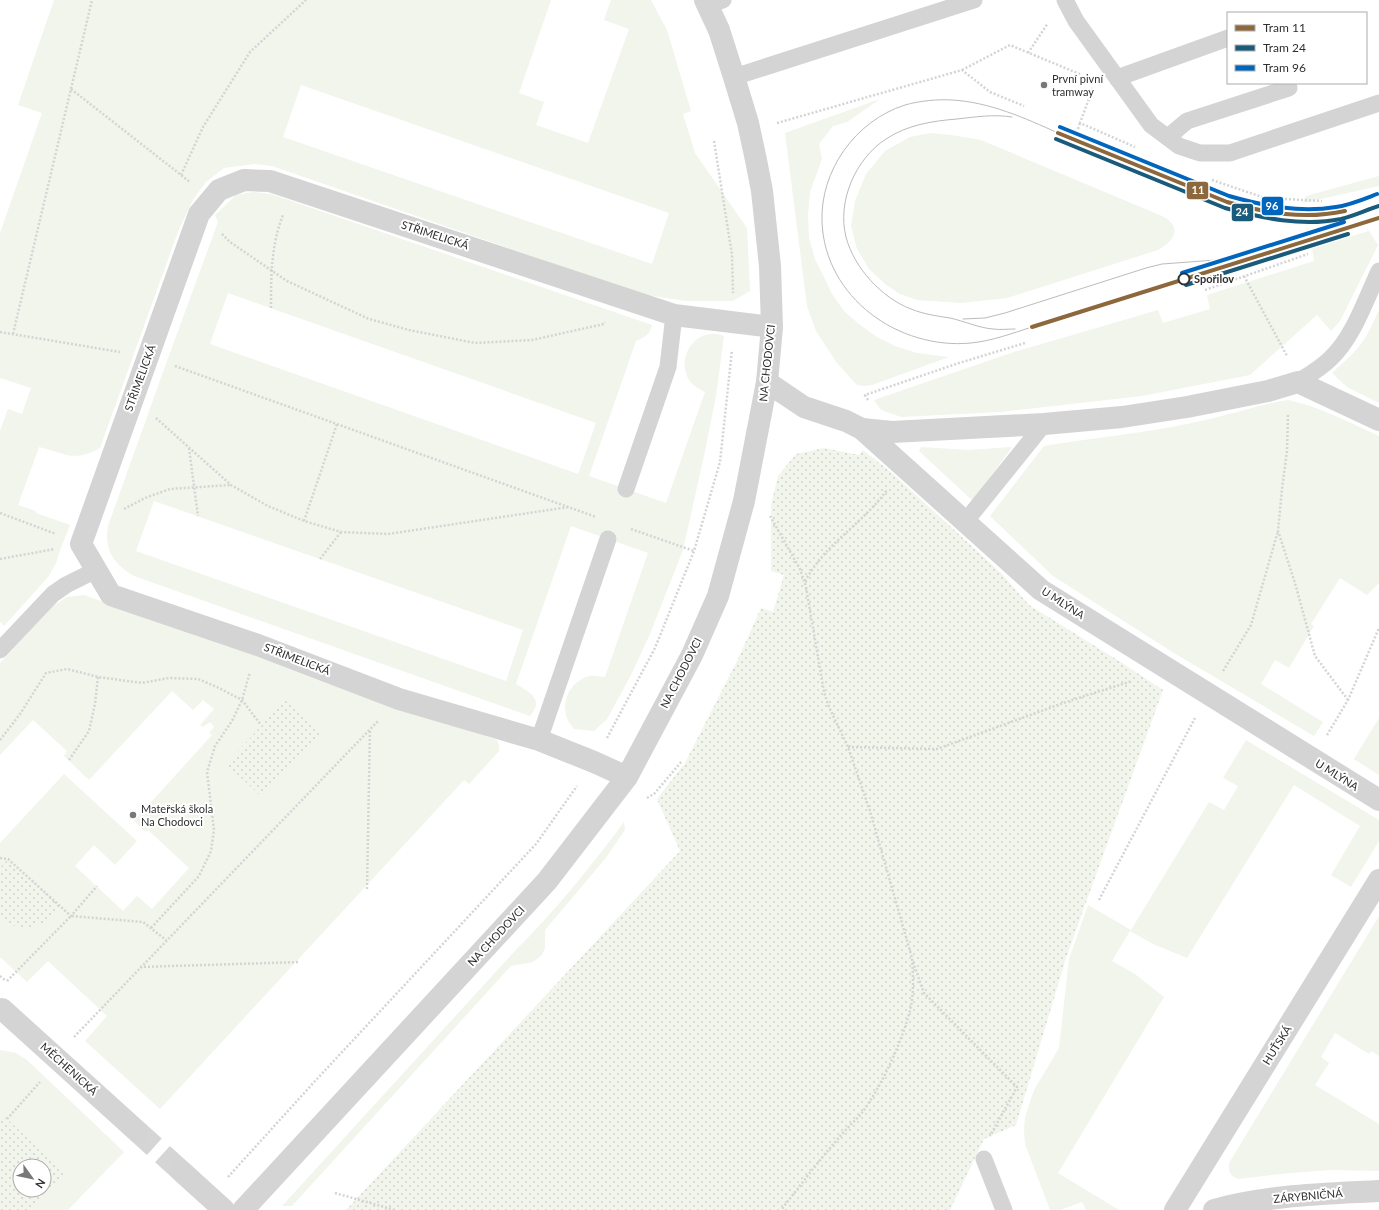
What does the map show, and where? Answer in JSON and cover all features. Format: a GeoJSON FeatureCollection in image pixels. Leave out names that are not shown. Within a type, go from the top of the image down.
{"type":"FeatureCollection","features":[{"type":"Feature","properties":{"kind":"street","name":"NA CHODOVCI"},"geometry":{"type":"LineString","coordinates":[[243,1210],[547,881],[627,777],[692,655],[718,596],[744,501],[767,382],[772,327],[770,266],[762,191],[748,123],[719,30],[712,2]]}},
{"type":"Feature","properties":{"kind":"street","name":"STŘIMELICKÁ"},"geometry":{"type":"LineString","coordinates":[[627,777],[539,740],[399,699],[258,644],[111,595],[81,544],[148,357],[205,206],[219,190],[244,180],[270,181],[294,188],[674,315],[772,327]]}},
{"type":"Feature","properties":{"kind":"street","name":"U MLÝNA"},"geometry":{"type":"LineString","coordinates":[[767,382],[804,407],[846,421],[862,429],[1041,590],[1379,800]]}},
{"type":"Feature","properties":{"kind":"street"},"geometry":{"type":"LineString","coordinates":[[862,429],[892,432],[1044,424],[1122,417],[1187,407],[1268,391],[1293,384],[1379,420]]}},
{"type":"Feature","properties":{"kind":"street","name":"HUŤSKÁ"},"geometry":{"type":"LineString","coordinates":[[1175,1210],[1379,880]]}},
{"type":"Feature","properties":{"kind":"street","name":"MĚCHENICKÁ"},"geometry":{"type":"LineString","coordinates":[[0,1011],[2,1009],[138,1132]]}},
{"type":"Feature","properties":{"kind":"street"},"geometry":{"type":"LineString","coordinates":[[180,1170],[224,1210]]}},
{"type":"Feature","properties":{"kind":"street","name":"ZÁRYBNIČNÁ"},"geometry":{"type":"LineString","coordinates":[[1214,1210],[1234,1204],[1302,1195],[1379,1191]]}},
{"type":"Feature","properties":{"kind":"lane"},"geometry":{"type":"LineString","coordinates":[[734,77],[974,0]]}},
{"type":"Feature","properties":{"kind":"lane"},"geometry":{"type":"LineString","coordinates":[[1065,0],[1076,21],[1151,125],[1179,146],[1200,153],[1230,153],[1379,103]]}},
{"type":"Feature","properties":{"kind":"lane"},"geometry":{"type":"LineString","coordinates":[[1117,78],[1227,38]]}},
{"type":"Feature","properties":{"kind":"lane"},"geometry":{"type":"LineString","coordinates":[[1168,137],[1187,121],[1289,88]]}},
{"type":"Feature","properties":{"kind":"lane"},"geometry":{"type":"LineString","coordinates":[[1293,384],[1329,360],[1339,350],[1348,337],[1379,271]]}},
{"type":"Feature","properties":{"kind":"lane"},"geometry":{"type":"LineString","coordinates":[[626,489],[668,367],[674,315]]}},
{"type":"Feature","properties":{"kind":"lane"},"geometry":{"type":"LineString","coordinates":[[965,522],[1044,424]]}},
{"type":"Feature","properties":{"kind":"lane"},"geometry":{"type":"LineString","coordinates":[[539,740],[608,539]]}},
{"type":"Feature","properties":{"kind":"lane"},"geometry":{"type":"LineString","coordinates":[[0,650],[53,594],[66,585],[96,570]]}},
{"type":"Feature","properties":{"kind":"lane"},"geometry":{"type":"LineString","coordinates":[[984,1159],[1004,1210]]}},
{"type":"Feature","properties":{"kind":"path"},"geometry":{"type":"LineString","coordinates":[[13,334],[92,0]]}},
{"type":"Feature","properties":{"kind":"path"},"geometry":{"type":"LineString","coordinates":[[181,175],[204,127],[250,52],[306,0]]}},
{"type":"Feature","properties":{"kind":"path"},"geometry":{"type":"LineString","coordinates":[[1028,52],[1048,22]]}},
{"type":"Feature","properties":{"kind":"path"},"geometry":{"type":"LineString","coordinates":[[776,123],[962,70],[990,92],[1024,106]]}},
{"type":"Feature","properties":{"kind":"path"},"geometry":{"type":"LineString","coordinates":[[71,89],[181,175],[230,242],[287,281],[369,319],[409,330],[475,343],[532,340],[604,324],[614,295]]}},
{"type":"Feature","properties":{"kind":"path"},"geometry":{"type":"LineString","coordinates":[[1078,129],[1080,123]]}},
{"type":"Feature","properties":{"kind":"path"},"geometry":{"type":"LineString","coordinates":[[270,308],[271,270],[278,228],[294,188]]}},
{"type":"Feature","properties":{"kind":"path"},"geometry":{"type":"LineString","coordinates":[[1205,290],[1308,254]]}},
{"type":"Feature","properties":{"kind":"path"},"geometry":{"type":"LineString","coordinates":[[1226,666],[1251,625],[1278,531],[1293,384],[1289,360],[1244,276]]}},
{"type":"Feature","properties":{"kind":"path"},"geometry":{"type":"LineString","coordinates":[[0,332],[148,357],[600,518]]}},
{"type":"Feature","properties":{"kind":"path"},"geometry":{"type":"LineString","coordinates":[[892,432],[865,395],[959,363],[1025,344]]}},
{"type":"Feature","properties":{"kind":"path"},"geometry":{"type":"LineString","coordinates":[[133,398],[231,485],[268,506],[304,521],[341,532],[388,534],[570,507]]}},
{"type":"Feature","properties":{"kind":"path"},"geometry":{"type":"LineString","coordinates":[[304,521],[336,424]]}},
{"type":"Feature","properties":{"kind":"path"},"geometry":{"type":"LineString","coordinates":[[189,448],[198,516]]}},
{"type":"Feature","properties":{"kind":"path"},"geometry":{"type":"LineString","coordinates":[[804,581],[830,548],[879,501],[889,489],[902,465]]}},
{"type":"Feature","properties":{"kind":"path"},"geometry":{"type":"LineString","coordinates":[[90,520],[123,509],[170,488],[231,485]]}},
{"type":"Feature","properties":{"kind":"path"},"geometry":{"type":"LineString","coordinates":[[744,501],[766,509],[800,569],[806,587],[824,692],[828,707],[848,747],[870,811],[912,958],[924,993],[1017,1086],[985,1145],[984,1159]]}},
{"type":"Feature","properties":{"kind":"path"},"geometry":{"type":"LineString","coordinates":[[0,513],[81,544]]}},
{"type":"Feature","properties":{"kind":"path"},"geometry":{"type":"LineString","coordinates":[[629,528],[694,551]]}},
{"type":"Feature","properties":{"kind":"path"},"geometry":{"type":"LineString","coordinates":[[1278,531],[1295,583],[1315,656],[1348,700]]}},
{"type":"Feature","properties":{"kind":"path"},"geometry":{"type":"LineString","coordinates":[[320,559],[341,532]]}},
{"type":"Feature","properties":{"kind":"path"},"geometry":{"type":"LineString","coordinates":[[0,559],[81,544]]}},
{"type":"Feature","properties":{"kind":"path"},"geometry":{"type":"LineString","coordinates":[[1312,759],[1348,700],[1379,628]]}},
{"type":"Feature","properties":{"kind":"path"},"geometry":{"type":"LineString","coordinates":[[151,928],[199,876],[211,851],[214,830],[207,772],[215,746],[232,721],[242,700],[258,644]]}},
{"type":"Feature","properties":{"kind":"path"},"geometry":{"type":"LineString","coordinates":[[0,740],[20,714],[46,673],[67,669],[98,677],[142,683],[169,678],[198,679],[242,700],[261,725]]}},
{"type":"Feature","properties":{"kind":"path"},"geometry":{"type":"LineString","coordinates":[[69,760],[89,731],[95,704],[98,677]]}},
{"type":"Feature","properties":{"kind":"path"},"geometry":{"type":"LineString","coordinates":[[848,747],[937,749],[1066,702],[1138,679]]}},
{"type":"Feature","properties":{"kind":"path"},"geometry":{"type":"LineString","coordinates":[[1098,900],[1201,707],[1209,695]]}},
{"type":"Feature","properties":{"kind":"path"},"geometry":{"type":"LineString","coordinates":[[73,1038],[399,699]]}},
{"type":"Feature","properties":{"kind":"path"},"geometry":{"type":"LineString","coordinates":[[367,889],[370,729]]}},
{"type":"Feature","properties":{"kind":"path"},"geometry":{"type":"LineString","coordinates":[[640,802],[654,794],[682,761]]}},
{"type":"Feature","properties":{"kind":"path"},"geometry":{"type":"LineString","coordinates":[[0,858],[8,859],[71,916],[143,922],[166,940]]}},
{"type":"Feature","properties":{"kind":"path"},"geometry":{"type":"LineString","coordinates":[[6,982],[71,916],[97,886]]}},
{"type":"Feature","properties":{"kind":"path"},"geometry":{"type":"LineString","coordinates":[[781,1210],[836,1140],[861,1113],[879,1085],[894,1054],[909,1013],[914,981],[912,958]]}},
{"type":"Feature","properties":{"kind":"path"},"geometry":{"type":"LineString","coordinates":[[140,968],[300,962]]}},
{"type":"Feature","properties":{"kind":"path"},"geometry":{"type":"LineString","coordinates":[[0,976],[12,987]]}},
{"type":"Feature","properties":{"kind":"path"},"geometry":{"type":"LineString","coordinates":[[334,1193],[395,1210]]}},
{"type":"Feature","properties":{"kind":"shaded area"},"geometry":{"type":"Polygon","coordinates":[[[54,0],[551,0],[519,93],[544,102],[536,125],[588,143],[629,29],[604,20],[611,0],[651,0],[667,30],[691,111],[683,114],[695,153],[747,228],[750,291],[733,301],[685,301],[641,294],[272,166],[255,164],[224,168],[206,182],[194,198],[179,229],[100,448],[90,453],[76,456],[39,447],[18,505],[70,525],[56,563],[49,576],[4,626],[0,621],[0,431],[8,409],[22,414],[31,388],[0,378],[0,233],[42,113],[18,105],[54,0]],[[301,85],[283,137],[652,264],[669,213],[301,85]]]}},
{"type":"Feature","properties":{"kind":"shaded area"},"geometry":{"type":"Polygon","coordinates":[[[880,99],[847,122],[833,126],[819,144],[822,159],[810,192],[808,215],[809,238],[815,259],[832,294],[844,311],[860,325],[877,337],[895,346],[917,353],[949,357],[872,385],[864,386],[857,385],[837,363],[816,331],[807,306],[785,133],[880,99]]]}},
{"type":"Feature","properties":{"kind":"shaded area"},"geometry":{"type":"Polygon","coordinates":[[[931,133],[981,140],[1162,216],[1169,220],[1173,225],[1174,233],[1172,238],[1158,250],[1007,298],[961,303],[917,300],[900,294],[885,284],[869,269],[857,249],[851,226],[855,201],[866,174],[885,151],[910,137],[931,133]]]}},
{"type":"Feature","properties":{"kind":"shaded area"},"geometry":{"type":"Polygon","coordinates":[[[1379,176],[1379,186],[1303,203],[1306,196],[1379,176]]]}},
{"type":"Feature","properties":{"kind":"shaded area"},"geometry":{"type":"Polygon","coordinates":[[[253,192],[271,194],[652,325],[647,335],[636,341],[589,476],[666,503],[705,392],[694,386],[688,379],[685,369],[686,355],[693,343],[704,335],[714,334],[724,336],[716,396],[683,550],[650,634],[630,677],[607,719],[594,731],[574,729],[568,721],[566,715],[565,709],[567,697],[573,686],[583,678],[589,676],[605,677],[648,553],[571,526],[516,684],[530,693],[536,701],[534,710],[530,716],[134,576],[121,567],[112,556],[108,543],[108,526],[218,222],[215,215],[236,195],[253,192]],[[228,293],[210,344],[578,474],[596,423],[228,293]],[[154,501],[136,551],[506,681],[523,630],[154,501]]]}},
{"type":"Feature","properties":{"kind":"shaded area"},"geometry":{"type":"Polygon","coordinates":[[[1369,231],[1378,245],[1340,321],[1331,331],[1317,315],[1250,375],[1142,396],[1000,412],[901,417],[881,410],[874,400],[1014,352],[1158,310],[1163,323],[1210,309],[1207,295],[1314,261],[1312,248],[1369,231]]]}},
{"type":"Feature","properties":{"kind":"shaded area"},"geometry":{"type":"Polygon","coordinates":[[[1379,310],[1379,403],[1347,387],[1332,373],[1365,339],[1379,310]]]}},
{"type":"Feature","properties":{"kind":"shaded area"},"geometry":{"type":"Polygon","coordinates":[[[1288,400],[1323,411],[1379,436],[1379,583],[1367,595],[1340,578],[1311,624],[1314,626],[1289,668],[1275,660],[1261,684],[1323,722],[1314,736],[1174,653],[1053,576],[990,516],[1044,446],[1190,424],[1288,400]]]}},
{"type":"Feature","properties":{"kind":"shaded area"},"geometry":{"type":"Polygon","coordinates":[[[921,447],[968,450],[1012,447],[973,501],[919,451],[921,447]]]}},
{"type":"Feature","properties":{"kind":"shaded area"},"geometry":{"type":"Polygon","coordinates":[[[824,448],[859,455],[863,450],[892,473],[1000,572],[1029,605],[1163,690],[1066,958],[1016,1125],[984,1139],[950,1210],[346,1210],[680,851],[657,799],[685,763],[739,657],[761,608],[773,612],[784,575],[771,571],[771,505],[778,476],[796,454],[824,448]]]}},
{"type":"Feature","properties":{"kind":"shaded area"},"geometry":{"type":"Polygon","coordinates":[[[84,595],[497,740],[499,745],[499,751],[469,784],[464,780],[160,1109],[85,1041],[107,1016],[48,961],[27,982],[0,957],[0,843],[64,774],[137,841],[115,865],[94,845],[75,866],[123,911],[137,896],[152,909],[189,868],[148,830],[146,832],[134,821],[212,735],[209,733],[214,727],[210,722],[203,727],[200,725],[214,709],[203,700],[193,710],[172,691],[89,780],[64,756],[67,751],[33,720],[0,755],[0,663],[52,607],[67,597],[84,595]]]}},
{"type":"Feature","properties":{"kind":"shaded area"},"geometry":{"type":"Polygon","coordinates":[[[285,700],[321,733],[262,797],[226,764],[285,700]]]}},
{"type":"Feature","properties":{"kind":"shaded area"},"geometry":{"type":"Polygon","coordinates":[[[1379,718],[1379,775],[1354,759],[1379,718]]]}},
{"type":"Feature","properties":{"kind":"shaded area"},"geometry":{"type":"Polygon","coordinates":[[[1246,740],[1379,820],[1379,841],[1351,887],[1331,875],[1360,826],[1294,785],[1187,958],[1153,944],[1130,931],[1112,961],[1135,974],[1164,997],[1058,1173],[1119,1210],[1086,1210],[1082,1202],[1060,1210],[1050,1210],[1025,1144],[1025,1117],[1034,1090],[1059,1048],[1069,959],[1088,905],[1131,930],[1209,802],[1224,810],[1238,786],[1223,778],[1246,740]]]}},
{"type":"Feature","properties":{"kind":"shaded area"},"geometry":{"type":"Polygon","coordinates":[[[624,822],[625,830],[605,859],[545,930],[545,948],[542,955],[533,962],[511,966],[292,1206],[282,1206],[557,906],[585,873],[624,822]]]}},
{"type":"Feature","properties":{"kind":"shaded area"},"geometry":{"type":"Polygon","coordinates":[[[8,859],[60,906],[48,921],[28,928],[11,925],[0,914],[0,868],[8,859]]]}},
{"type":"Feature","properties":{"kind":"shaded area"},"geometry":{"type":"Polygon","coordinates":[[[1379,916],[1379,1056],[1371,1051],[1369,1054],[1335,1033],[1321,1057],[1329,1063],[1315,1085],[1379,1124],[1379,1171],[1332,1170],[1238,1179],[1235,1178],[1230,1173],[1229,1163],[1379,916]]]}},
{"type":"Feature","properties":{"kind":"shaded area"},"geometry":{"type":"Polygon","coordinates":[[[0,1050],[16,1053],[27,1060],[124,1152],[68,1210],[0,1210],[0,1050]]]}},
{"type":"Feature","properties":{"kind":"shaded area"},"geometry":{"type":"Polygon","coordinates":[[[5,1117],[49,1158],[12,1158],[12,1198],[41,1198],[29,1210],[0,1210],[0,1118],[5,1117]]]}},
{"type":"Feature","properties":{"kind":"shaded area"},"geometry":{"type":"Polygon","coordinates":[[[52,1161],[66,1174],[52,1188],[52,1161]]]}},
{"type":"Feature","properties":{"kind":"tunnel"},"geometry":{"type":"LineString","coordinates":[[138,1132],[180,1170]]}},
{"type":"Feature","properties":{"kind":"tram line"},"geometry":{"type":"LineString","coordinates":[[1032,327],[995,339],[971,343],[944,343],[918,338],[893,328],[871,314],[851,296],[836,274],[826,249],[822,222],[823,203],[827,184],[834,167],[844,150],[856,136],[871,123],[887,113],[905,105],[934,100],[966,101],[993,107],[1058,133]]}},
{"type":"Feature","properties":{"kind":"tram line"},"geometry":{"type":"LineString","coordinates":[[1012,117],[984,116],[929,123],[902,130],[886,139],[865,158],[851,182],[844,210],[844,224],[850,249],[862,271],[880,290],[900,304],[930,315],[950,318],[982,327],[1015,329]]}},
{"type":"Feature","properties":{"kind":"tram line","name":"96"},"geometry":{"type":"LineString","coordinates":[[1060,127],[1229,196],[1255,203],[1282,208],[1323,209],[1357,202],[1377,194]]}},
{"type":"Feature","properties":{"kind":"tram line","name":"11"},"geometry":{"type":"LineString","coordinates":[[1058,133],[1227,202],[1285,214],[1315,215],[1345,211]]}},
{"type":"Feature","properties":{"kind":"tram line","name":"24"},"geometry":{"type":"LineString","coordinates":[[1056,139],[1225,208],[1253,215],[1297,222],[1312,222],[1346,218],[1379,206]]}},
{"type":"Feature","properties":{"kind":"tram line","name":"11"},"geometry":{"type":"LineString","coordinates":[[1032,327],[1379,218]]}},
{"type":"Feature","properties":{"kind":"tram line","name":"96"},"geometry":{"type":"LineString","coordinates":[[1182,273],[1344,222]]}},
{"type":"Feature","properties":{"kind":"tram line","name":"24"},"geometry":{"type":"LineString","coordinates":[[1186,285],[1348,234]]}},
{"type":"Feature","properties":{"kind":"tram line"},"geometry":{"type":"LineString","coordinates":[[963,319],[985,318],[1005,313],[1162,264],[1229,259],[1265,254]]}},
{"type":"Feature","properties":{"kind":"place","name":"První pivní tramway"},"geometry":{"type":"Point","coordinates":[1044,85]}},
{"type":"Feature","properties":{"kind":"place","name":"Spořilov"},"geometry":{"type":"Point","coordinates":[1184,279]}},
{"type":"Feature","properties":{"kind":"place","name":"Mateřská škola Na Chodovci"},"geometry":{"type":"Point","coordinates":[133,815]}}]}
